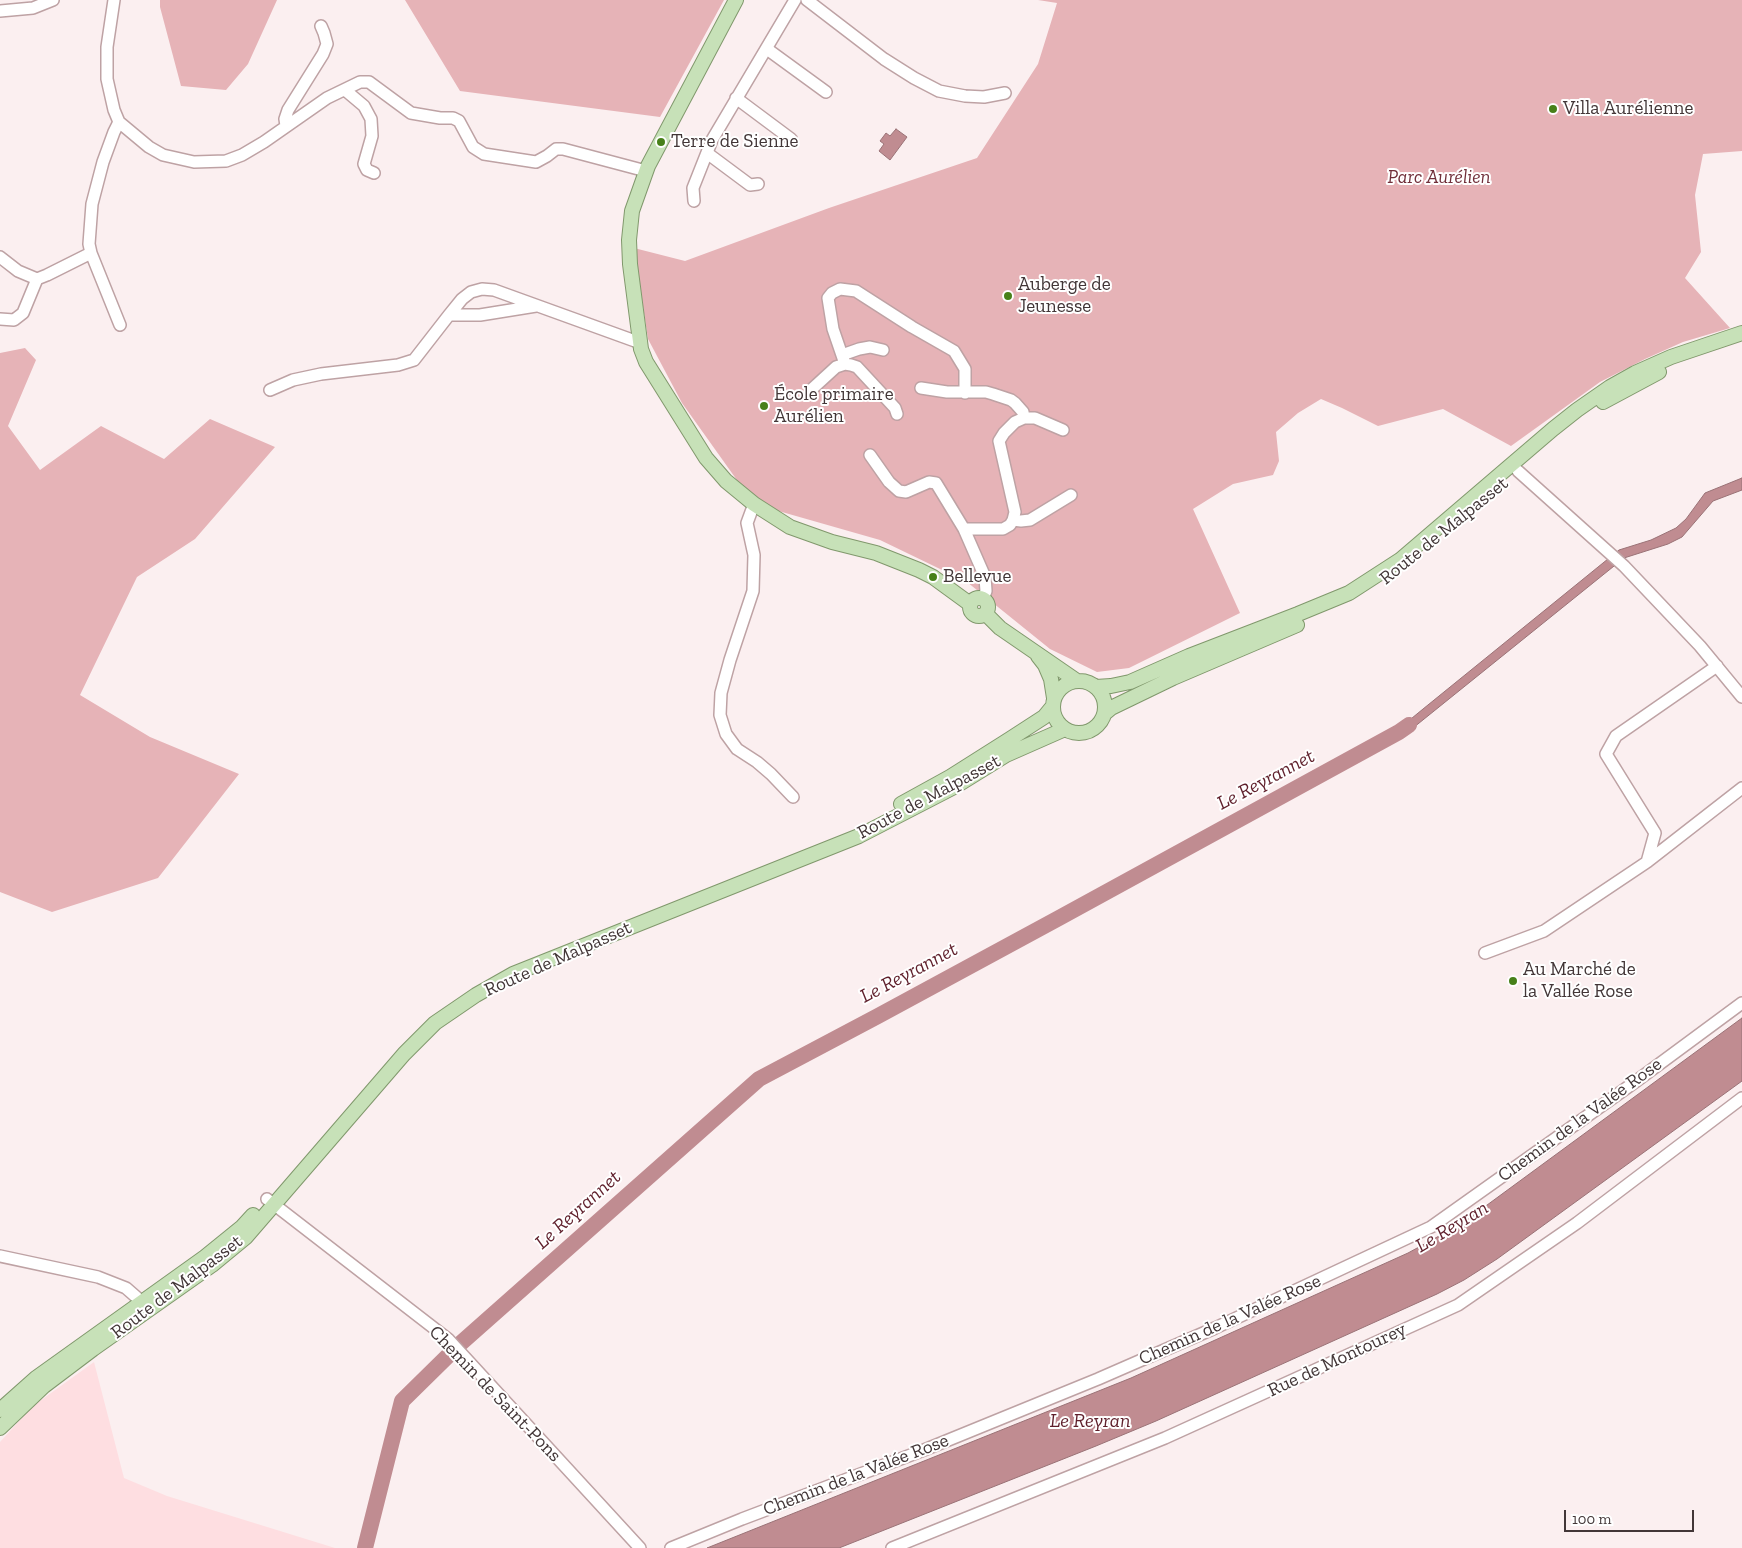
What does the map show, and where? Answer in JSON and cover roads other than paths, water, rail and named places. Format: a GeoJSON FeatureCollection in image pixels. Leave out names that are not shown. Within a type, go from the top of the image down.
{"type":"FeatureCollection","features":[{"type":"Feature","properties":{"kind":"main road"},"geometry":{"type":"LineString","coordinates":[[736,0],[646,171],[632,211],[629,240],[630,264],[639,340],[646,362],[706,458],[726,481],[754,504],[798,530],[832,542],[876,553],[919,570],[933,577],[970,604]]}},
{"type":"Feature","properties":{"kind":"main road","name":"Route de Malpasset"},"geometry":{"type":"LineString","coordinates":[[1096,687],[1130,682],[1189,656],[1349,593],[1400,560],[1552,429],[1610,387],[1671,357],[1742,333]]}},
{"type":"Feature","properties":{"kind":"main road","name":"Route de Malpasset"},"geometry":{"type":"LineString","coordinates":[[1105,713],[1111,708],[1173,678],[1338,607],[1382,584],[1575,422],[1604,402],[1673,365],[1742,342]]}},
{"type":"Feature","properties":{"kind":"main road"},"geometry":{"type":"LineString","coordinates":[[975,598],[983,599],[987,603],[986,614],[982,616],[974,615],[969,608],[975,598]]}},
{"type":"Feature","properties":{"kind":"main road"},"geometry":{"type":"LineString","coordinates":[[986,614],[1000,628],[1077,680],[1087,682],[1096,687],[1103,696],[1105,705],[1105,713],[1098,726],[1082,733],[1065,729],[1058,723],[1054,715],[1051,679],[1045,665],[1035,652]]}},
{"type":"Feature","properties":{"kind":"main road"},"geometry":{"type":"LineString","coordinates":[[1054,702],[1059,689],[1067,683],[1077,680]]}},
{"type":"Feature","properties":{"kind":"main road","name":"Route de Malpasset"},"geometry":{"type":"LineString","coordinates":[[0,1428],[44,1386],[212,1265],[246,1237],[271,1202],[397,1047],[430,1017],[470,988],[510,966],[540,953],[853,828],[898,806],[950,777],[1044,717],[1054,702]]}},
{"type":"Feature","properties":{"kind":"main road","name":"Route de Malpasset"},"geometry":{"type":"LineString","coordinates":[[0,1410],[36,1378],[205,1257],[271,1202],[404,1054],[435,1023],[476,995],[513,974],[859,836],[948,790],[1006,756],[1065,729]]}},
{"type":"Feature","properties":{"kind":"street"},"geometry":{"type":"LineString","coordinates":[[0,11],[34,8],[53,0]]}},
{"type":"Feature","properties":{"kind":"street"},"geometry":{"type":"LineString","coordinates":[[114,0],[107,47],[107,79],[114,110],[119,122],[149,147],[163,155],[194,162],[226,161],[242,155],[327,98],[360,82],[369,82],[411,113],[440,118],[453,118],[458,121],[473,147],[484,154],[536,162],[556,149],[563,149],[646,171]]}},
{"type":"Feature","properties":{"kind":"street"},"geometry":{"type":"LineString","coordinates":[[694,201],[693,188],[712,140],[795,0]]}},
{"type":"Feature","properties":{"kind":"street"},"geometry":{"type":"LineString","coordinates":[[807,0],[884,59],[939,91],[965,96],[1005,94]]}},
{"type":"Feature","properties":{"kind":"street"},"geometry":{"type":"LineString","coordinates":[[286,126],[285,118],[288,110],[325,49],[326,44],[321,26]]}},
{"type":"Feature","properties":{"kind":"street"},"geometry":{"type":"LineString","coordinates":[[767,49],[826,92]]}},
{"type":"Feature","properties":{"kind":"street"},"geometry":{"type":"LineString","coordinates":[[345,90],[364,106],[370,119],[372,136],[364,164],[367,170],[374,173]]}},
{"type":"Feature","properties":{"kind":"street"},"geometry":{"type":"LineString","coordinates":[[736,98],[791,139]]}},
{"type":"Feature","properties":{"kind":"street"},"geometry":{"type":"LineString","coordinates":[[119,122],[103,162],[92,204],[89,244],[120,325]]}},
{"type":"Feature","properties":{"kind":"street"},"geometry":{"type":"LineString","coordinates":[[707,153],[750,185],[758,184]]}},
{"type":"Feature","properties":{"kind":"street"},"geometry":{"type":"LineString","coordinates":[[0,320],[14,320],[23,313],[37,279],[91,253]]}},
{"type":"Feature","properties":{"kind":"street"},"geometry":{"type":"LineString","coordinates":[[0,257],[18,271],[37,279]]}},
{"type":"Feature","properties":{"kind":"street"},"geometry":{"type":"LineString","coordinates":[[270,390],[293,380],[321,374],[398,365],[414,360],[448,315],[471,292],[482,289],[494,290],[635,341],[639,340]]}},
{"type":"Feature","properties":{"kind":"street"},"geometry":{"type":"LineString","coordinates":[[897,414],[895,408],[857,367],[844,360],[833,329],[828,298],[832,293],[840,289],[856,291],[954,351],[965,370],[965,393]]}},
{"type":"Feature","properties":{"kind":"street"},"geometry":{"type":"LineString","coordinates":[[448,315],[480,315],[538,306]]}},
{"type":"Feature","properties":{"kind":"street"},"geometry":{"type":"LineString","coordinates":[[812,389],[859,349],[870,347],[883,350]]}},
{"type":"Feature","properties":{"kind":"street"},"geometry":{"type":"LineString","coordinates":[[921,388],[947,392],[986,392],[1011,400],[1023,412],[1024,418]]}},
{"type":"Feature","properties":{"kind":"street"},"geometry":{"type":"LineString","coordinates":[[964,529],[1003,529],[1010,525],[1013,520],[1014,512],[999,441],[1015,422],[1024,418],[1034,418],[1063,430]]}},
{"type":"Feature","properties":{"kind":"street"},"geometry":{"type":"LineString","coordinates":[[870,455],[889,482],[900,491],[906,492],[929,482],[936,483],[964,529],[985,577],[986,591],[983,599]]}},
{"type":"Feature","properties":{"kind":"street"},"geometry":{"type":"LineString","coordinates":[[1518,471],[1624,566],[1700,646],[1742,697]]}},
{"type":"Feature","properties":{"kind":"street"},"geometry":{"type":"LineString","coordinates":[[1013,520],[1030,520],[1071,495]]}},
{"type":"Feature","properties":{"kind":"street"},"geometry":{"type":"LineString","coordinates":[[754,504],[747,523],[754,555],[753,591],[730,660],[722,693],[720,715],[726,734],[737,749],[757,762],[794,798]]}},
{"type":"Feature","properties":{"kind":"street"},"geometry":{"type":"LineString","coordinates":[[1647,862],[1655,833],[1606,754],[1616,736],[1717,666]]}},
{"type":"Feature","properties":{"kind":"street"},"geometry":{"type":"LineString","coordinates":[[1485,952],[1544,932],[1647,862],[1742,788]]}},
{"type":"Feature","properties":{"kind":"street","name":"Chemin de la Valée Rose"},"geometry":{"type":"LineString","coordinates":[[671,1548],[924,1450],[1098,1379],[1215,1328],[1431,1227],[1635,1082],[1742,1003]]}},
{"type":"Feature","properties":{"kind":"street","name":"Rue de Montourey"},"geometry":{"type":"LineString","coordinates":[[892,1548],[1165,1438],[1458,1305],[1577,1223],[1742,1098]]}},
{"type":"Feature","properties":{"kind":"street","name":"Chemin de Saint-Pons"},"geometry":{"type":"LineString","coordinates":[[271,1202],[448,1339],[640,1548]]}},
{"type":"Feature","properties":{"kind":"street"},"geometry":{"type":"LineString","coordinates":[[0,1256],[98,1277],[126,1288],[142,1302]]}},
{"type":"Feature","properties":{"kind":"water"},"geometry":{"type":"Polygon","coordinates":[[[896,129],[907,137],[890,160],[879,151],[884,144],[880,141],[886,133],[890,136],[896,129]]]}},
{"type":"Feature","properties":{"kind":"water"},"geometry":{"type":"Polygon","coordinates":[[[1742,478],[1742,490],[1713,501],[1682,537],[1668,544],[1624,558],[1403,736],[1391,739],[1388,734],[1395,732],[1619,550],[1651,540],[1676,528],[1686,519],[1705,493],[1742,478]]]}},
{"type":"Feature","properties":{"kind":"water","name":"Le Reyran"},"geometry":{"type":"Polygon","coordinates":[[[1742,1018],[1742,1081],[1497,1259],[1464,1280],[1437,1294],[1156,1421],[839,1548],[707,1548],[1131,1378],[1408,1253],[1468,1219],[1742,1018]]]}},
{"type":"Feature","properties":{"kind":"waterway","name":"Le Reyrannet"},"geometry":{"type":"LineString","coordinates":[[365,1548],[402,1401],[461,1343],[759,1079],[1059,918],[1409,725]]}},
{"type":"Feature","properties":{"kind":"place","name":"Villa Aurélienne"},"geometry":{"type":"Point","coordinates":[1553,109]}},
{"type":"Feature","properties":{"kind":"place","name":"Terre de Sienne"},"geometry":{"type":"Point","coordinates":[661,142]}},
{"type":"Feature","properties":{"kind":"place","name":"Auberge de Jeunesse"},"geometry":{"type":"Point","coordinates":[1008,296]}},
{"type":"Feature","properties":{"kind":"place","name":"École primaire Aurélien"},"geometry":{"type":"Point","coordinates":[764,406]}},
{"type":"Feature","properties":{"kind":"place","name":"Bellevue"},"geometry":{"type":"Point","coordinates":[933,577]}},
{"type":"Feature","properties":{"kind":"place","name":"Au Marché de la Vallée Rose"},"geometry":{"type":"Point","coordinates":[1513,981]}},
{"type":"Feature","properties":{"kind":"park label","name":"Parc Aurélien"},"geometry":{"type":"Point","coordinates":[1439,178]}}]}
